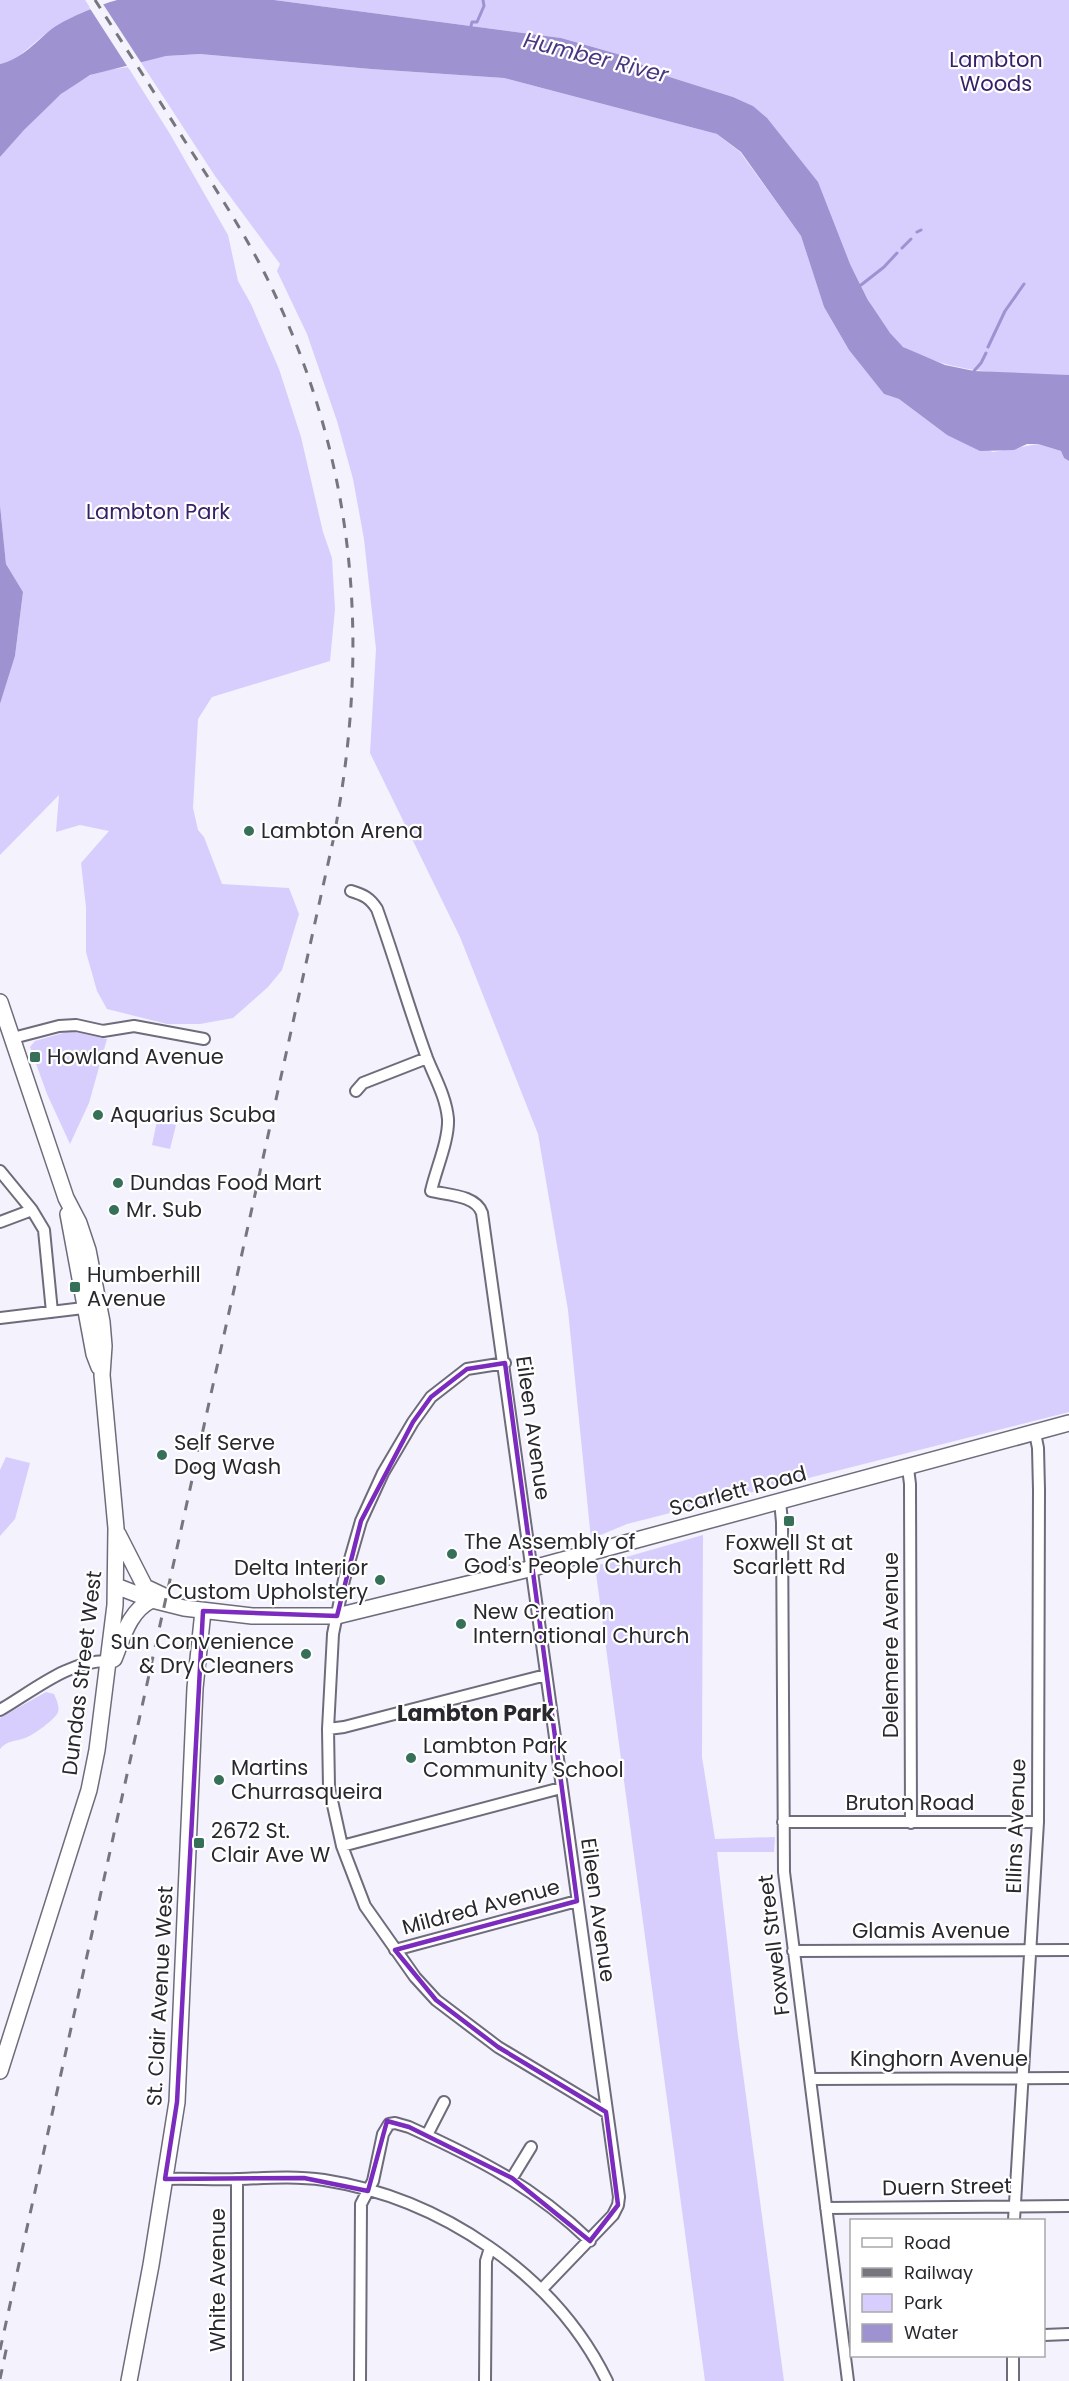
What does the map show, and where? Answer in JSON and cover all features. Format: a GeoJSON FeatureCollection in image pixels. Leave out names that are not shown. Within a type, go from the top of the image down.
{"type":"FeatureCollection","features":[{"type":"Feature","properties":{"kind":"main road","name":"Dundas Street West"},"geometry":{"type":"LineString","coordinates":[[0,1002],[66,1198],[70,1228],[93,1307],[94,1354],[102,1375],[116,1528],[116,1586],[97,1750],[88,1790],[5,2038],[0,2071]]}},
{"type":"Feature","properties":{"kind":"main road","name":"Scarlett Road"},"geometry":{"type":"LineString","coordinates":[[116,1586],[152,1600],[203,1611],[252,1616],[337,1616],[533,1568],[1069,1424]]}},
{"type":"Feature","properties":{"kind":"main road","name":"Scarlett Road"},"geometry":{"type":"LineString","coordinates":[[116,1528],[145,1587],[155,1593],[186,1601],[203,1611]]}},
{"type":"Feature","properties":{"kind":"main road"},"geometry":{"type":"LineString","coordinates":[[106,1678],[129,1621],[141,1606],[152,1600]]}},
{"type":"Feature","properties":{"kind":"main road","name":"St. Clair Avenue West"},"geometry":{"type":"LineString","coordinates":[[129,2381],[177,2102],[195,1688],[203,1611]]}},
{"type":"Feature","properties":{"kind":"street","name":"Eileen Avenue"},"geometry":{"type":"LineString","coordinates":[[351,891],[365,896],[377,909],[427,1058],[443,1096],[448,1118],[447,1133],[431,1191],[473,1201],[480,1206],[505,1363],[533,1568],[561,1788],[619,2199],[613,2215],[542,2290]]}},
{"type":"Feature","properties":{"kind":"street"},"geometry":{"type":"LineString","coordinates":[[13,1038],[59,1026],[76,1025],[103,1031],[134,1026],[204,1039]]}},
{"type":"Feature","properties":{"kind":"street"},"geometry":{"type":"LineString","coordinates":[[356,1091],[363,1083],[427,1058]]}},
{"type":"Feature","properties":{"kind":"street"},"geometry":{"type":"LineString","coordinates":[[0,1171],[32,1210],[44,1230],[52,1312]]}},
{"type":"Feature","properties":{"kind":"street"},"geometry":{"type":"LineString","coordinates":[[0,1222],[32,1210]]}},
{"type":"Feature","properties":{"kind":"street"},"geometry":{"type":"LineString","coordinates":[[0,1318],[93,1307]]}},
{"type":"Feature","properties":{"kind":"street"},"geometry":{"type":"LineString","coordinates":[[505,1363],[467,1369],[431,1397],[413,1422],[383,1473],[361,1521],[344,1580],[333,1634],[328,1729],[329,1787],[342,1846],[365,1906],[415,1977],[436,2000],[489,2040],[606,2112]]}},
{"type":"Feature","properties":{"kind":"street","name":"Ellins Avenue"},"geometry":{"type":"LineString","coordinates":[[1014,2219],[1038,1822],[1039,1490],[1038,1448],[1035,1433]]}},
{"type":"Feature","properties":{"kind":"street","name":"Delemere Avenue"},"geometry":{"type":"LineString","coordinates":[[908,1468],[911,1823]]}},
{"type":"Feature","properties":{"kind":"street","name":"Foxwell Street"},"geometry":{"type":"LineString","coordinates":[[780,1501],[784,1872],[826,2208],[847,2335],[848,2381]]}},
{"type":"Feature","properties":{"kind":"street"},"geometry":{"type":"LineString","coordinates":[[0,1710],[53,1678],[84,1663],[108,1661]]}},
{"type":"Feature","properties":{"kind":"street"},"geometry":{"type":"LineString","coordinates":[[328,1729],[344,1727],[546,1675]]}},
{"type":"Feature","properties":{"kind":"street"},"geometry":{"type":"LineString","coordinates":[[342,1846],[561,1788]]}},
{"type":"Feature","properties":{"kind":"street","name":"Bruton Road"},"geometry":{"type":"LineString","coordinates":[[783,1822],[1038,1822]]}},
{"type":"Feature","properties":{"kind":"street","name":"Mildred Avenue"},"geometry":{"type":"LineString","coordinates":[[395,1950],[577,1902]]}},
{"type":"Feature","properties":{"kind":"street","name":"Glamis Avenue"},"geometry":{"type":"LineString","coordinates":[[793,1951],[1069,1950]]}},
{"type":"Feature","properties":{"kind":"street","name":"Kinghorn Avenue"},"geometry":{"type":"LineString","coordinates":[[810,2079],[1069,2078]]}},
{"type":"Feature","properties":{"kind":"street"},"geometry":{"type":"LineString","coordinates":[[427,2135],[444,2102]]}},
{"type":"Feature","properties":{"kind":"street"},"geometry":{"type":"LineString","coordinates":[[360,2381],[361,2204],[373,2181],[385,2130],[389,2124],[399,2123],[427,2135],[512,2178],[566,2218],[590,2241]]}},
{"type":"Feature","properties":{"kind":"street"},"geometry":{"type":"LineString","coordinates":[[512,2178],[531,2147]]}},
{"type":"Feature","properties":{"kind":"street"},"geometry":{"type":"LineString","coordinates":[[165,2179],[304,2178],[326,2181],[394,2198],[428,2213],[490,2248],[542,2290],[579,2336],[607,2381]]}},
{"type":"Feature","properties":{"kind":"street","name":"White Avenue"},"geometry":{"type":"LineString","coordinates":[[237,2179],[237,2381]]}},
{"type":"Feature","properties":{"kind":"street","name":"Duern Street"},"geometry":{"type":"LineString","coordinates":[[826,2208],[1069,2206]]}},
{"type":"Feature","properties":{"kind":"street"},"geometry":{"type":"LineString","coordinates":[[485,2381],[486,2261],[490,2248]]}},
{"type":"Feature","properties":{"kind":"street"},"geometry":{"type":"LineString","coordinates":[[1045,2335],[1069,2334]]}},
{"type":"Feature","properties":{"kind":"street"},"geometry":{"type":"LineString","coordinates":[[1013,2357],[1013,2381]]}},
{"type":"Feature","properties":{"kind":"highlighted area"},"geometry":{"type":"Polygon","coordinates":[[[505,1363],[577,1901],[395,1950],[436,2000],[498,2047],[606,2112],[618,2205],[590,2241],[512,2178],[409,2127],[387,2121],[368,2191],[304,2178],[165,2179],[177,2102],[201,1621],[203,1611],[337,1616],[361,1521],[413,1422],[431,1397],[467,1369],[505,1363]]]}},
{"type":"Feature","properties":{"kind":"green space"},"geometry":{"type":"Polygon","coordinates":[[[0,0],[85,0],[91,9],[50,30],[13,61],[0,64],[0,0]]]}},
{"type":"Feature","properties":{"kind":"green space","name":"Lambton Woods"},"geometry":{"type":"Polygon","coordinates":[[[274,0],[1069,0],[1069,375],[1006,373],[964,368],[924,357],[897,342],[888,333],[873,309],[848,261],[753,106],[733,97],[657,73],[628,57],[561,38],[274,0]]]}},
{"type":"Feature","properties":{"kind":"green space"},"geometry":{"type":"Polygon","coordinates":[[[200,54],[504,78],[717,134],[740,152],[801,236],[824,307],[849,350],[884,394],[899,399],[947,435],[993,452],[1038,444],[1061,451],[1064,458],[1069,461],[1069,1412],[627,1524],[591,1539],[568,1310],[538,1134],[460,937],[370,753],[376,649],[364,539],[353,479],[337,421],[307,334],[277,271],[280,264],[215,176],[140,61],[166,56],[200,54]]]}},
{"type":"Feature","properties":{"kind":"green space","name":"Lambton Park"},"geometry":{"type":"Polygon","coordinates":[[[128,67],[170,134],[228,235],[238,281],[251,304],[279,369],[301,437],[323,532],[332,558],[335,609],[330,661],[212,697],[198,719],[193,808],[198,830],[204,837],[222,884],[289,888],[299,914],[282,970],[268,987],[233,1018],[200,1024],[167,1024],[107,1009],[97,991],[86,952],[86,907],[81,863],[109,831],[80,825],[56,832],[59,795],[0,855],[0,704],[15,656],[23,592],[6,564],[0,505],[0,157],[42,111],[68,89],[95,73],[128,67]]]}},
{"type":"Feature","properties":{"kind":"green space"},"geometry":{"type":"Polygon","coordinates":[[[70,1031],[107,1039],[89,1103],[70,1144],[47,1094],[30,1047],[35,1041],[70,1031]]]}},
{"type":"Feature","properties":{"kind":"green space"},"geometry":{"type":"Polygon","coordinates":[[[157,1121],[176,1125],[170,1149],[152,1145],[157,1121]]]}},
{"type":"Feature","properties":{"kind":"green space"},"geometry":{"type":"Polygon","coordinates":[[[6,1457],[30,1463],[15,1519],[0,1536],[0,1470],[6,1457]]]}},
{"type":"Feature","properties":{"kind":"green space"},"geometry":{"type":"Polygon","coordinates":[[[703,1535],[702,1757],[715,1839],[775,1837],[774,1852],[717,1852],[738,2036],[784,2381],[705,2381],[595,1566],[703,1535]]]}},
{"type":"Feature","properties":{"kind":"green space"},"geometry":{"type":"Polygon","coordinates":[[[46,1692],[54,1694],[58,1703],[56,1715],[33,1734],[0,1749],[0,1718],[46,1692]]]}},
{"type":"Feature","properties":{"kind":"water","name":"Humber River"},"geometry":{"type":"Polygon","coordinates":[[[117,0],[274,0],[561,38],[628,57],[657,73],[733,97],[753,106],[767,118],[818,182],[850,264],[868,300],[890,333],[903,347],[945,365],[974,371],[1069,375],[1069,461],[1064,458],[1061,451],[1038,444],[1027,444],[1014,450],[980,451],[947,435],[899,399],[884,394],[849,350],[824,307],[801,236],[741,152],[717,134],[504,78],[200,54],[166,56],[90,75],[61,94],[0,157],[0,64],[21,55],[63,22],[117,0]]]}},
{"type":"Feature","properties":{"kind":"water"},"geometry":{"type":"Polygon","coordinates":[[[0,505],[6,564],[23,592],[15,656],[0,704],[0,505]]]}},
{"type":"Feature","properties":{"kind":"pier"},"geometry":{"type":"Polygon","coordinates":[[[101,1],[142,64],[129,69],[89,7],[101,1]]]}},
{"type":"Feature","properties":{"kind":"waterway"},"geometry":{"type":"LineString","coordinates":[[471,26],[472,22],[477,22],[484,6],[483,0]]}},
{"type":"Feature","properties":{"kind":"waterway"},"geometry":{"type":"LineString","coordinates":[[917,232],[921,230]]}},
{"type":"Feature","properties":{"kind":"waterway"},"geometry":{"type":"LineString","coordinates":[[902,248],[911,239]]}},
{"type":"Feature","properties":{"kind":"waterway"},"geometry":{"type":"LineString","coordinates":[[861,285],[884,267],[897,253]]}},
{"type":"Feature","properties":{"kind":"waterway"},"geometry":{"type":"LineString","coordinates":[[988,347],[1005,311],[1024,284]]}},
{"type":"Feature","properties":{"kind":"waterway"},"geometry":{"type":"LineString","coordinates":[[974,371],[986,353]]}},
{"type":"Feature","properties":{"kind":"railway"},"geometry":{"type":"LineString","coordinates":[[0,2350],[333,841],[345,767],[352,694],[353,622],[348,552],[337,481],[320,412],[296,343],[265,274],[238,225],[95,0]]}},
{"type":"Feature","properties":{"kind":"railway"},"geometry":{"type":"LineString","coordinates":[[0,2379],[8,2341]]}},
{"type":"Feature","properties":{"kind":"place","name":"Lambton Arena"},"geometry":{"type":"Point","coordinates":[249,831]}},
{"type":"Feature","properties":{"kind":"place","name":"Howland Avenue"},"geometry":{"type":"Point","coordinates":[35,1057]}},
{"type":"Feature","properties":{"kind":"place","name":"Aquarius Scuba"},"geometry":{"type":"Point","coordinates":[98,1115]}},
{"type":"Feature","properties":{"kind":"place","name":"Dundas Food Mart"},"geometry":{"type":"Point","coordinates":[118,1183]}},
{"type":"Feature","properties":{"kind":"place","name":"Mr. Sub"},"geometry":{"type":"Point","coordinates":[114,1210]}},
{"type":"Feature","properties":{"kind":"place","name":"Humberhill Avenue"},"geometry":{"type":"Point","coordinates":[75,1287]}},
{"type":"Feature","properties":{"kind":"place","name":"Self Serve Dog Wash"},"geometry":{"type":"Point","coordinates":[162,1455]}},
{"type":"Feature","properties":{"kind":"place","name":"Foxwell St at Scarlett Rd"},"geometry":{"type":"Point","coordinates":[789,1521]}},
{"type":"Feature","properties":{"kind":"place","name":"The Assembly of God's People Church"},"geometry":{"type":"Point","coordinates":[452,1554]}},
{"type":"Feature","properties":{"kind":"place","name":"Delta Interior Custom Upholstery"},"geometry":{"type":"Point","coordinates":[380,1580]}},
{"type":"Feature","properties":{"kind":"place","name":"New Creation International Church"},"geometry":{"type":"Point","coordinates":[461,1624]}},
{"type":"Feature","properties":{"kind":"place","name":"Sun Convenience & Dry Cleaners"},"geometry":{"type":"Point","coordinates":[306,1654]}},
{"type":"Feature","properties":{"kind":"place","name":"Lambton Park Community School"},"geometry":{"type":"Point","coordinates":[411,1758]}},
{"type":"Feature","properties":{"kind":"place","name":"Martins Churrasqueira"},"geometry":{"type":"Point","coordinates":[219,1780]}},
{"type":"Feature","properties":{"kind":"place","name":"2672 St. Clair Ave W"},"geometry":{"type":"Point","coordinates":[199,1843]}},
{"type":"Feature","properties":{"kind":"district","name":"Lambton Park"},"geometry":{"type":"Point","coordinates":[476,1713]}}]}
